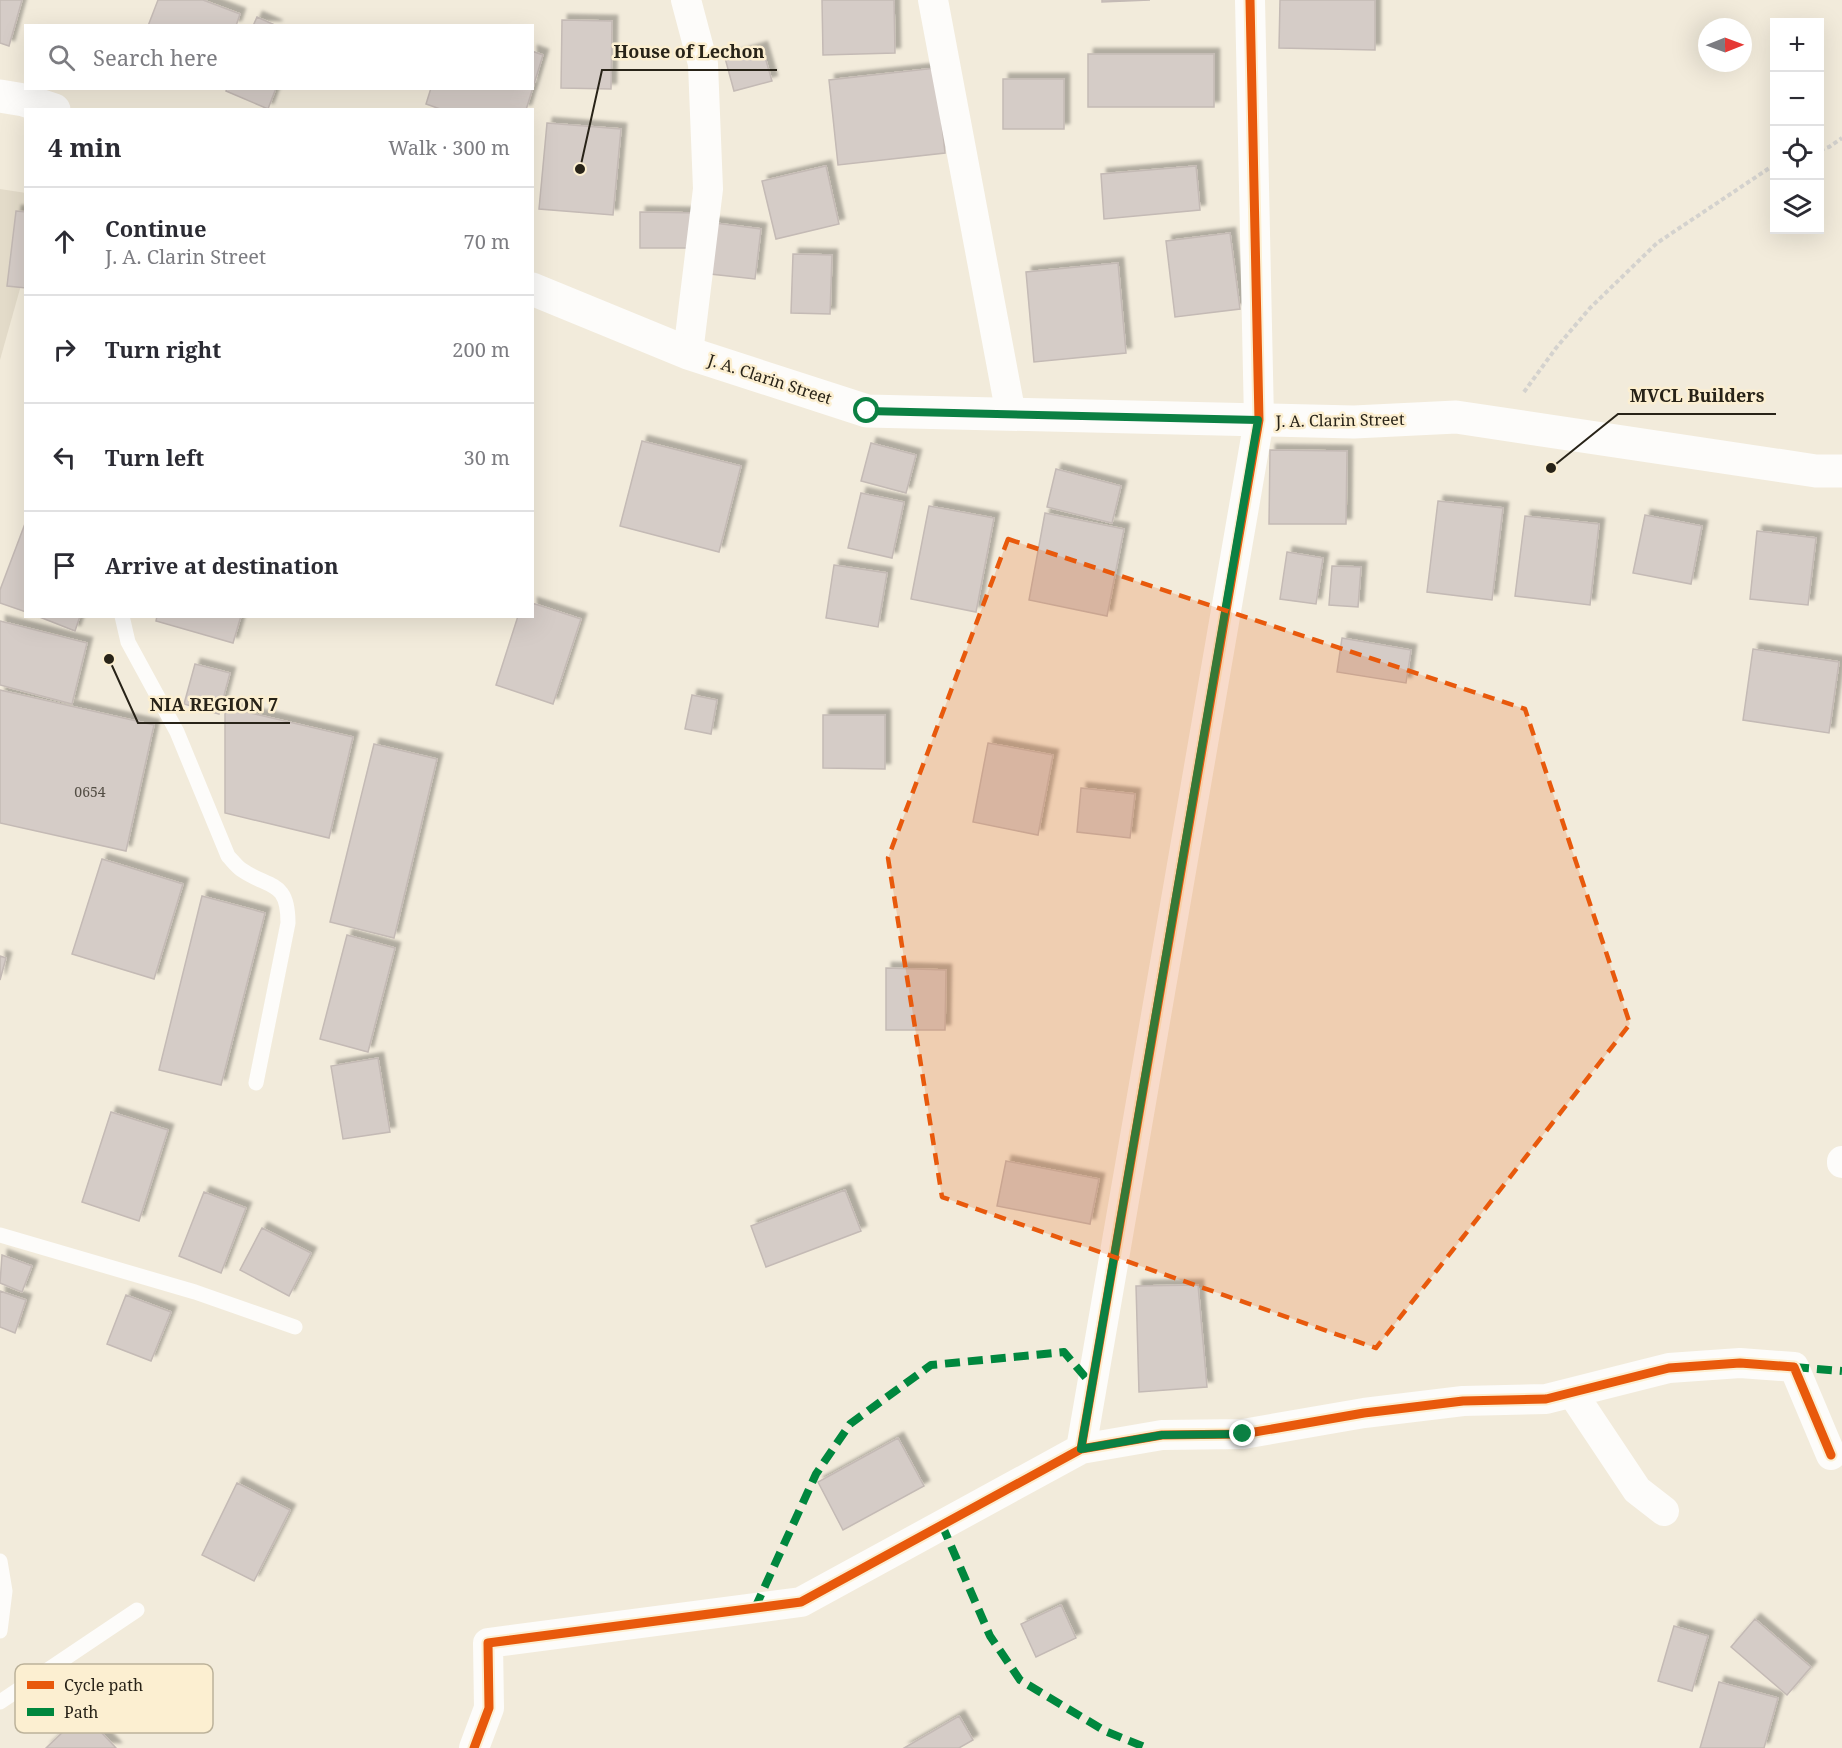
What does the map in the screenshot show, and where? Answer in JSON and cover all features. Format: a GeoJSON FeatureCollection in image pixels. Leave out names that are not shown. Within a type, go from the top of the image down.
{"type":"FeatureCollection","features":[{"type":"Feature","properties":{"kind":"main road"},"geometry":{"type":"LineString","coordinates":[[0,96],[24,100],[48,108]]}},
{"type":"Feature","properties":{"kind":"main road","name":"J. A. Clarin Street"},"geometry":{"type":"LineString","coordinates":[[534,290],[688,352],[867,411],[1354,422],[1456,417],[1816,471],[1842,471]]}},
{"type":"Feature","properties":{"kind":"street"},"geometry":{"type":"LineString","coordinates":[[686,0],[703,64],[708,189],[688,352]]}},
{"type":"Feature","properties":{"kind":"street"},"geometry":{"type":"LineString","coordinates":[[933,0],[1011,415]]}},
{"type":"Feature","properties":{"kind":"street"},"geometry":{"type":"LineString","coordinates":[[1081,1449],[1258,420],[1250,0]]}},
{"type":"Feature","properties":{"kind":"street"},"geometry":{"type":"LineString","coordinates":[[474,1748],[489,1708],[488,1643],[801,1602],[1081,1449],[1162,1435],[1243,1434],[1364,1413],[1463,1401],[1546,1400],[1669,1368],[1740,1363],[1794,1366],[1831,1455]]}},
{"type":"Feature","properties":{"kind":"street"},"geometry":{"type":"LineString","coordinates":[[1573,1394],[1637,1490],[1664,1511]]}},
{"type":"Feature","properties":{"kind":"lane"},"geometry":{"type":"LineString","coordinates":[[122,618],[128,642],[177,732],[228,856],[241,870],[276,886],[288,904],[288,923],[256,1083]]}},
{"type":"Feature","properties":{"kind":"lane"},"geometry":{"type":"LineString","coordinates":[[0,1235],[195,1292],[295,1327]]}},
{"type":"Feature","properties":{"kind":"lane"},"geometry":{"type":"LineString","coordinates":[[0,1561],[5,1591],[0,1631]]}},
{"type":"Feature","properties":{"kind":"lane"},"geometry":{"type":"LineString","coordinates":[[57,1664],[137,1610]]}},
{"type":"Feature","properties":{"kind":"lane"},"geometry":{"type":"LineString","coordinates":[[0,1702],[15,1692]]}},
{"type":"Feature","properties":{"kind":"path"},"geometry":{"type":"LineString","coordinates":[[1824,149],[1842,138]]}},
{"type":"Feature","properties":{"kind":"path"},"geometry":{"type":"LineString","coordinates":[[1507,425],[1527,385],[1590,308],[1657,243],[1770,168]]}},
{"type":"Feature","properties":{"kind":"highlighted area"},"geometry":{"type":"Polygon","coordinates":[[[1008,539],[1525,709],[1630,1024],[1376,1348],[942,1197],[888,858],[1008,539]]]}},
{"type":"Feature","properties":{"kind":"shaded area"},"geometry":{"type":"Polygon","coordinates":[[[0,189],[24,193],[24,275],[0,360],[0,189]]]}},
{"type":"Feature","properties":{"kind":"building"},"geometry":{"type":"Polygon","coordinates":[[[0,0],[22,0],[9,46],[0,43],[0,0]]]}},
{"type":"Feature","properties":{"kind":"building"},"geometry":{"type":"Polygon","coordinates":[[[158,0],[203,0],[240,14],[237,24],[149,24],[158,0]]]}},
{"type":"Feature","properties":{"kind":"building"},"geometry":{"type":"Polygon","coordinates":[[[822,0],[894,0],[895,53],[823,55],[822,0]]]}},
{"type":"Feature","properties":{"kind":"building"},"geometry":{"type":"Polygon","coordinates":[[[1102,0],[1150,0],[1102,2],[1102,0]]]}},
{"type":"Feature","properties":{"kind":"building"},"geometry":{"type":"Polygon","coordinates":[[[1280,0],[1375,0],[1375,50],[1279,48],[1280,0]]]}},
{"type":"Feature","properties":{"kind":"building"},"geometry":{"type":"Polygon","coordinates":[[[257,17],[273,24],[254,24],[257,17]]]}},
{"type":"Feature","properties":{"kind":"building"},"geometry":{"type":"Polygon","coordinates":[[[562,20],[612,21],[611,89],[561,88],[562,20]]]}},
{"type":"Feature","properties":{"kind":"building"},"geometry":{"type":"Polygon","coordinates":[[[762,47],[772,81],[734,91],[725,58],[762,47]]]}},
{"type":"Feature","properties":{"kind":"building"},"geometry":{"type":"Polygon","coordinates":[[[534,52],[543,55],[534,84],[534,52]]]}},
{"type":"Feature","properties":{"kind":"building"},"geometry":{"type":"Polygon","coordinates":[[[1088,54],[1214,54],[1214,107],[1088,107],[1088,54]]]}},
{"type":"Feature","properties":{"kind":"building"},"geometry":{"type":"Polygon","coordinates":[[[936,68],[945,153],[838,165],[829,80],[936,68]]]}},
{"type":"Feature","properties":{"kind":"building"},"geometry":{"type":"Polygon","coordinates":[[[1003,79],[1064,79],[1064,129],[1003,129],[1003,79]]]}},
{"type":"Feature","properties":{"kind":"building"},"geometry":{"type":"Polygon","coordinates":[[[226,90],[275,90],[268,108],[226,90]]]}},
{"type":"Feature","properties":{"kind":"building"},"geometry":{"type":"Polygon","coordinates":[[[430,90],[532,90],[527,108],[437,108],[426,104],[430,90]]]}},
{"type":"Feature","properties":{"kind":"building"},"geometry":{"type":"Polygon","coordinates":[[[547,123],[621,129],[613,215],[539,209],[547,123]]]}},
{"type":"Feature","properties":{"kind":"building"},"geometry":{"type":"Polygon","coordinates":[[[826,166],[839,224],[776,239],[762,181],[826,166]]]}},
{"type":"Feature","properties":{"kind":"building"},"geometry":{"type":"Polygon","coordinates":[[[1196,166],[1200,210],[1104,219],[1101,174],[1196,166]]]}},
{"type":"Feature","properties":{"kind":"building"},"geometry":{"type":"Polygon","coordinates":[[[16,211],[24,212],[24,288],[7,286],[16,211]]]}},
{"type":"Feature","properties":{"kind":"building"},"geometry":{"type":"Polygon","coordinates":[[[640,212],[699,213],[699,248],[640,248],[640,212]]]}},
{"type":"Feature","properties":{"kind":"building"},"geometry":{"type":"Polygon","coordinates":[[[707,222],[761,229],[755,279],[701,273],[707,222]]]}},
{"type":"Feature","properties":{"kind":"building"},"geometry":{"type":"Polygon","coordinates":[[[1230,233],[1240,309],[1175,317],[1166,241],[1230,233]]]}},
{"type":"Feature","properties":{"kind":"building"},"geometry":{"type":"Polygon","coordinates":[[[793,254],[832,255],[830,314],[791,313],[793,254]]]}},
{"type":"Feature","properties":{"kind":"building"},"geometry":{"type":"Polygon","coordinates":[[[1118,263],[1126,353],[1034,362],[1026,272],[1118,263]]]}},
{"type":"Feature","properties":{"kind":"building"},"geometry":{"type":"Polygon","coordinates":[[[642,441],[741,466],[719,552],[620,526],[642,441]]]}},
{"type":"Feature","properties":{"kind":"building"},"geometry":{"type":"Polygon","coordinates":[[[871,443],[916,455],[906,493],[861,481],[871,443]]]}},
{"type":"Feature","properties":{"kind":"building"},"geometry":{"type":"Polygon","coordinates":[[[1270,450],[1347,451],[1346,524],[1269,524],[1270,450]]]}},
{"type":"Feature","properties":{"kind":"building"},"geometry":{"type":"Polygon","coordinates":[[[1056,469],[1121,486],[1112,523],[1047,507],[1056,469]]]}},
{"type":"Feature","properties":{"kind":"building"},"geometry":{"type":"Polygon","coordinates":[[[861,493],[904,502],[892,558],[848,548],[861,493]]]}},
{"type":"Feature","properties":{"kind":"building"},"geometry":{"type":"Polygon","coordinates":[[[1438,501],[1503,508],[1492,600],[1427,592],[1438,501]]]}},
{"type":"Feature","properties":{"kind":"building"},"geometry":{"type":"Polygon","coordinates":[[[929,506],[994,518],[976,612],[911,599],[929,506]]]}},
{"type":"Feature","properties":{"kind":"building"},"geometry":{"type":"Polygon","coordinates":[[[1045,513],[1124,529],[1107,616],[1029,600],[1045,513]]]}},
{"type":"Feature","properties":{"kind":"building"},"geometry":{"type":"Polygon","coordinates":[[[1645,515],[1702,526],[1691,584],[1633,573],[1645,515]]]}},
{"type":"Feature","properties":{"kind":"building"},"geometry":{"type":"Polygon","coordinates":[[[1525,516],[1599,524],[1590,605],[1515,596],[1525,516]]]}},
{"type":"Feature","properties":{"kind":"building"},"geometry":{"type":"Polygon","coordinates":[[[24,526],[24,611],[0,603],[0,590],[24,526]]]}},
{"type":"Feature","properties":{"kind":"building"},"geometry":{"type":"Polygon","coordinates":[[[1757,531],[1816,538],[1808,605],[1750,599],[1757,531]]]}},
{"type":"Feature","properties":{"kind":"building"},"geometry":{"type":"Polygon","coordinates":[[[1287,552],[1323,558],[1316,604],[1280,599],[1287,552]]]}},
{"type":"Feature","properties":{"kind":"building"},"geometry":{"type":"Polygon","coordinates":[[[834,565],[887,573],[878,627],[826,618],[834,565]]]}},
{"type":"Feature","properties":{"kind":"building"},"geometry":{"type":"Polygon","coordinates":[[[1332,566],[1361,567],[1358,607],[1329,605],[1332,566]]]}},
{"type":"Feature","properties":{"kind":"building"},"geometry":{"type":"Polygon","coordinates":[[[534,604],[581,619],[553,704],[496,685],[517,618],[534,618],[534,604]]]}},
{"type":"Feature","properties":{"kind":"building"},"geometry":{"type":"Polygon","coordinates":[[[42,618],[79,618],[75,631],[42,618]]]}},
{"type":"Feature","properties":{"kind":"building"},"geometry":{"type":"Polygon","coordinates":[[[157,618],[240,618],[233,643],[156,621],[157,618]]]}},
{"type":"Feature","properties":{"kind":"building"},"geometry":{"type":"Polygon","coordinates":[[[0,621],[87,643],[72,704],[0,685],[0,621]]]}},
{"type":"Feature","properties":{"kind":"building"},"geometry":{"type":"Polygon","coordinates":[[[1342,638],[1411,650],[1406,683],[1337,672],[1342,638]]]}},
{"type":"Feature","properties":{"kind":"building"},"geometry":{"type":"Polygon","coordinates":[[[1753,649],[1839,662],[1829,733],[1743,720],[1753,649]]]}},
{"type":"Feature","properties":{"kind":"building"},"geometry":{"type":"Polygon","coordinates":[[[195,664],[230,673],[219,714],[184,704],[195,664]]]}},
{"type":"Feature","properties":{"kind":"building"},"geometry":{"type":"Polygon","coordinates":[[[0,690],[154,725],[126,851],[0,823],[0,690]]]}},
{"type":"Feature","properties":{"kind":"building"},"geometry":{"type":"Polygon","coordinates":[[[692,695],[717,700],[711,734],[685,729],[692,695]]]}},
{"type":"Feature","properties":{"kind":"building"},"geometry":{"type":"Polygon","coordinates":[[[225,707],[353,737],[329,838],[225,813],[225,707]]]}},
{"type":"Feature","properties":{"kind":"building"},"geometry":{"type":"Polygon","coordinates":[[[823,715],[885,715],[885,769],[823,768],[823,715]]]}},
{"type":"Feature","properties":{"kind":"building"},"geometry":{"type":"Polygon","coordinates":[[[988,743],[1053,755],[1038,835],[973,822],[988,743]]]}},
{"type":"Feature","properties":{"kind":"building"},"geometry":{"type":"Polygon","coordinates":[[[374,744],[437,759],[394,938],[330,922],[374,744]]]}},
{"type":"Feature","properties":{"kind":"building"},"geometry":{"type":"Polygon","coordinates":[[[1081,788],[1135,794],[1130,838],[1077,832],[1081,788]]]}},
{"type":"Feature","properties":{"kind":"building"},"geometry":{"type":"Polygon","coordinates":[[[102,859],[183,884],[154,979],[72,954],[102,859]]]}},
{"type":"Feature","properties":{"kind":"building"},"geometry":{"type":"Polygon","coordinates":[[[202,896],[265,913],[221,1085],[159,1070],[202,896]]]}},
{"type":"Feature","properties":{"kind":"building"},"geometry":{"type":"Polygon","coordinates":[[[347,935],[395,948],[368,1052],[320,1039],[347,935]]]}},
{"type":"Feature","properties":{"kind":"building"},"geometry":{"type":"Polygon","coordinates":[[[0,956],[6,958],[0,980],[0,956]]]}},
{"type":"Feature","properties":{"kind":"building"},"geometry":{"type":"Polygon","coordinates":[[[886,968],[946,970],[945,1030],[886,1030],[886,968]]]}},
{"type":"Feature","properties":{"kind":"building"},"geometry":{"type":"Polygon","coordinates":[[[378,1058],[390,1132],[343,1139],[331,1066],[378,1058]]]}},
{"type":"Feature","properties":{"kind":"building"},"geometry":{"type":"Polygon","coordinates":[[[111,1112],[168,1130],[139,1221],[82,1202],[111,1112]]]}},
{"type":"Feature","properties":{"kind":"building"},"geometry":{"type":"Polygon","coordinates":[[[1006,1161],[1099,1179],[1090,1224],[997,1206],[1006,1161]]]}},
{"type":"Feature","properties":{"kind":"building"},"geometry":{"type":"Polygon","coordinates":[[[845,1190],[861,1231],[766,1267],[751,1226],[845,1190]]]}},
{"type":"Feature","properties":{"kind":"building"},"geometry":{"type":"Polygon","coordinates":[[[204,1192],[246,1208],[221,1273],[179,1256],[204,1192]]]}},
{"type":"Feature","properties":{"kind":"building"},"geometry":{"type":"Polygon","coordinates":[[[262,1228],[311,1253],[289,1296],[240,1270],[262,1228]]]}},
{"type":"Feature","properties":{"kind":"building"},"geometry":{"type":"Polygon","coordinates":[[[2,1255],[32,1266],[22,1292],[0,1283],[2,1255]]]}},
{"type":"Feature","properties":{"kind":"building"},"geometry":{"type":"Polygon","coordinates":[[[1198,1285],[1207,1387],[1139,1392],[1136,1286],[1198,1285]]]}},
{"type":"Feature","properties":{"kind":"building"},"geometry":{"type":"Polygon","coordinates":[[[0,1291],[26,1300],[15,1333],[0,1327],[0,1291]]]}},
{"type":"Feature","properties":{"kind":"building"},"geometry":{"type":"Polygon","coordinates":[[[126,1295],[171,1312],[151,1361],[107,1344],[126,1295]]]}},
{"type":"Feature","properties":{"kind":"building"},"geometry":{"type":"Polygon","coordinates":[[[898,1438],[924,1486],[843,1530],[818,1482],[898,1438]]]}},
{"type":"Feature","properties":{"kind":"building"},"geometry":{"type":"Polygon","coordinates":[[[237,1483],[290,1510],[254,1581],[202,1555],[237,1483]]]}},
{"type":"Feature","properties":{"kind":"building"},"geometry":{"type":"Polygon","coordinates":[[[1061,1605],[1076,1638],[1036,1657],[1021,1624],[1061,1605]]]}},
{"type":"Feature","properties":{"kind":"building"},"geometry":{"type":"Polygon","coordinates":[[[1755,1619],[1811,1667],[1787,1695],[1731,1647],[1755,1619]]]}},
{"type":"Feature","properties":{"kind":"building"},"geometry":{"type":"Polygon","coordinates":[[[1674,1626],[1708,1636],[1692,1691],[1658,1681],[1674,1626]]]}},
{"type":"Feature","properties":{"kind":"building"},"geometry":{"type":"Polygon","coordinates":[[[1719,1682],[1778,1698],[1764,1748],[1700,1748],[1719,1682]]]}},
{"type":"Feature","properties":{"kind":"building"},"geometry":{"type":"Polygon","coordinates":[[[959,1716],[973,1740],[959,1748],[904,1748],[959,1716]]]}},
{"type":"Feature","properties":{"kind":"building"},"geometry":{"type":"Polygon","coordinates":[[[62,1733],[102,1733],[116,1748],[46,1748],[62,1733]]]}},
{"type":"Feature","properties":{"kind":"marked path"},"geometry":{"type":"LineString","coordinates":[[755,1608],[816,1474],[850,1424],[931,1365],[1064,1352],[1092,1385]]}},
{"type":"Feature","properties":{"kind":"marked path"},"geometry":{"type":"LineString","coordinates":[[1794,1367],[1842,1371]]}},
{"type":"Feature","properties":{"kind":"marked path"},"geometry":{"type":"LineString","coordinates":[[942,1525],[990,1636],[1020,1680],[1105,1731],[1147,1748]]}},
{"type":"Feature","properties":{"kind":"cycle path"},"geometry":{"type":"LineString","coordinates":[[474,1748],[489,1708],[488,1643],[801,1602],[1081,1449],[1259,420],[1250,0]]}},
{"type":"Feature","properties":{"kind":"cycle path"},"geometry":{"type":"LineString","coordinates":[[1081,1449],[1162,1435],[1243,1434],[1364,1413],[1463,1401],[1546,1399],[1669,1368],[1740,1363],[1794,1367],[1831,1455]]}},
{"type":"Feature","properties":{"kind":"place","name":"House of Lechon"},"geometry":{"type":"Point","coordinates":[580,169]}},
{"type":"Feature","properties":{"kind":"place","name":"MVCL Builders"},"geometry":{"type":"Point","coordinates":[1551,468]}},
{"type":"Feature","properties":{"kind":"place","name":"NIA REGION 7"},"geometry":{"type":"Point","coordinates":[109,659]}},
{"type":"Feature","properties":{"kind":"route"},"geometry":{"type":"LineString","coordinates":[[867,411],[1258,420],[1081,1449],[1162,1435],[1243,1434]]}}]}
